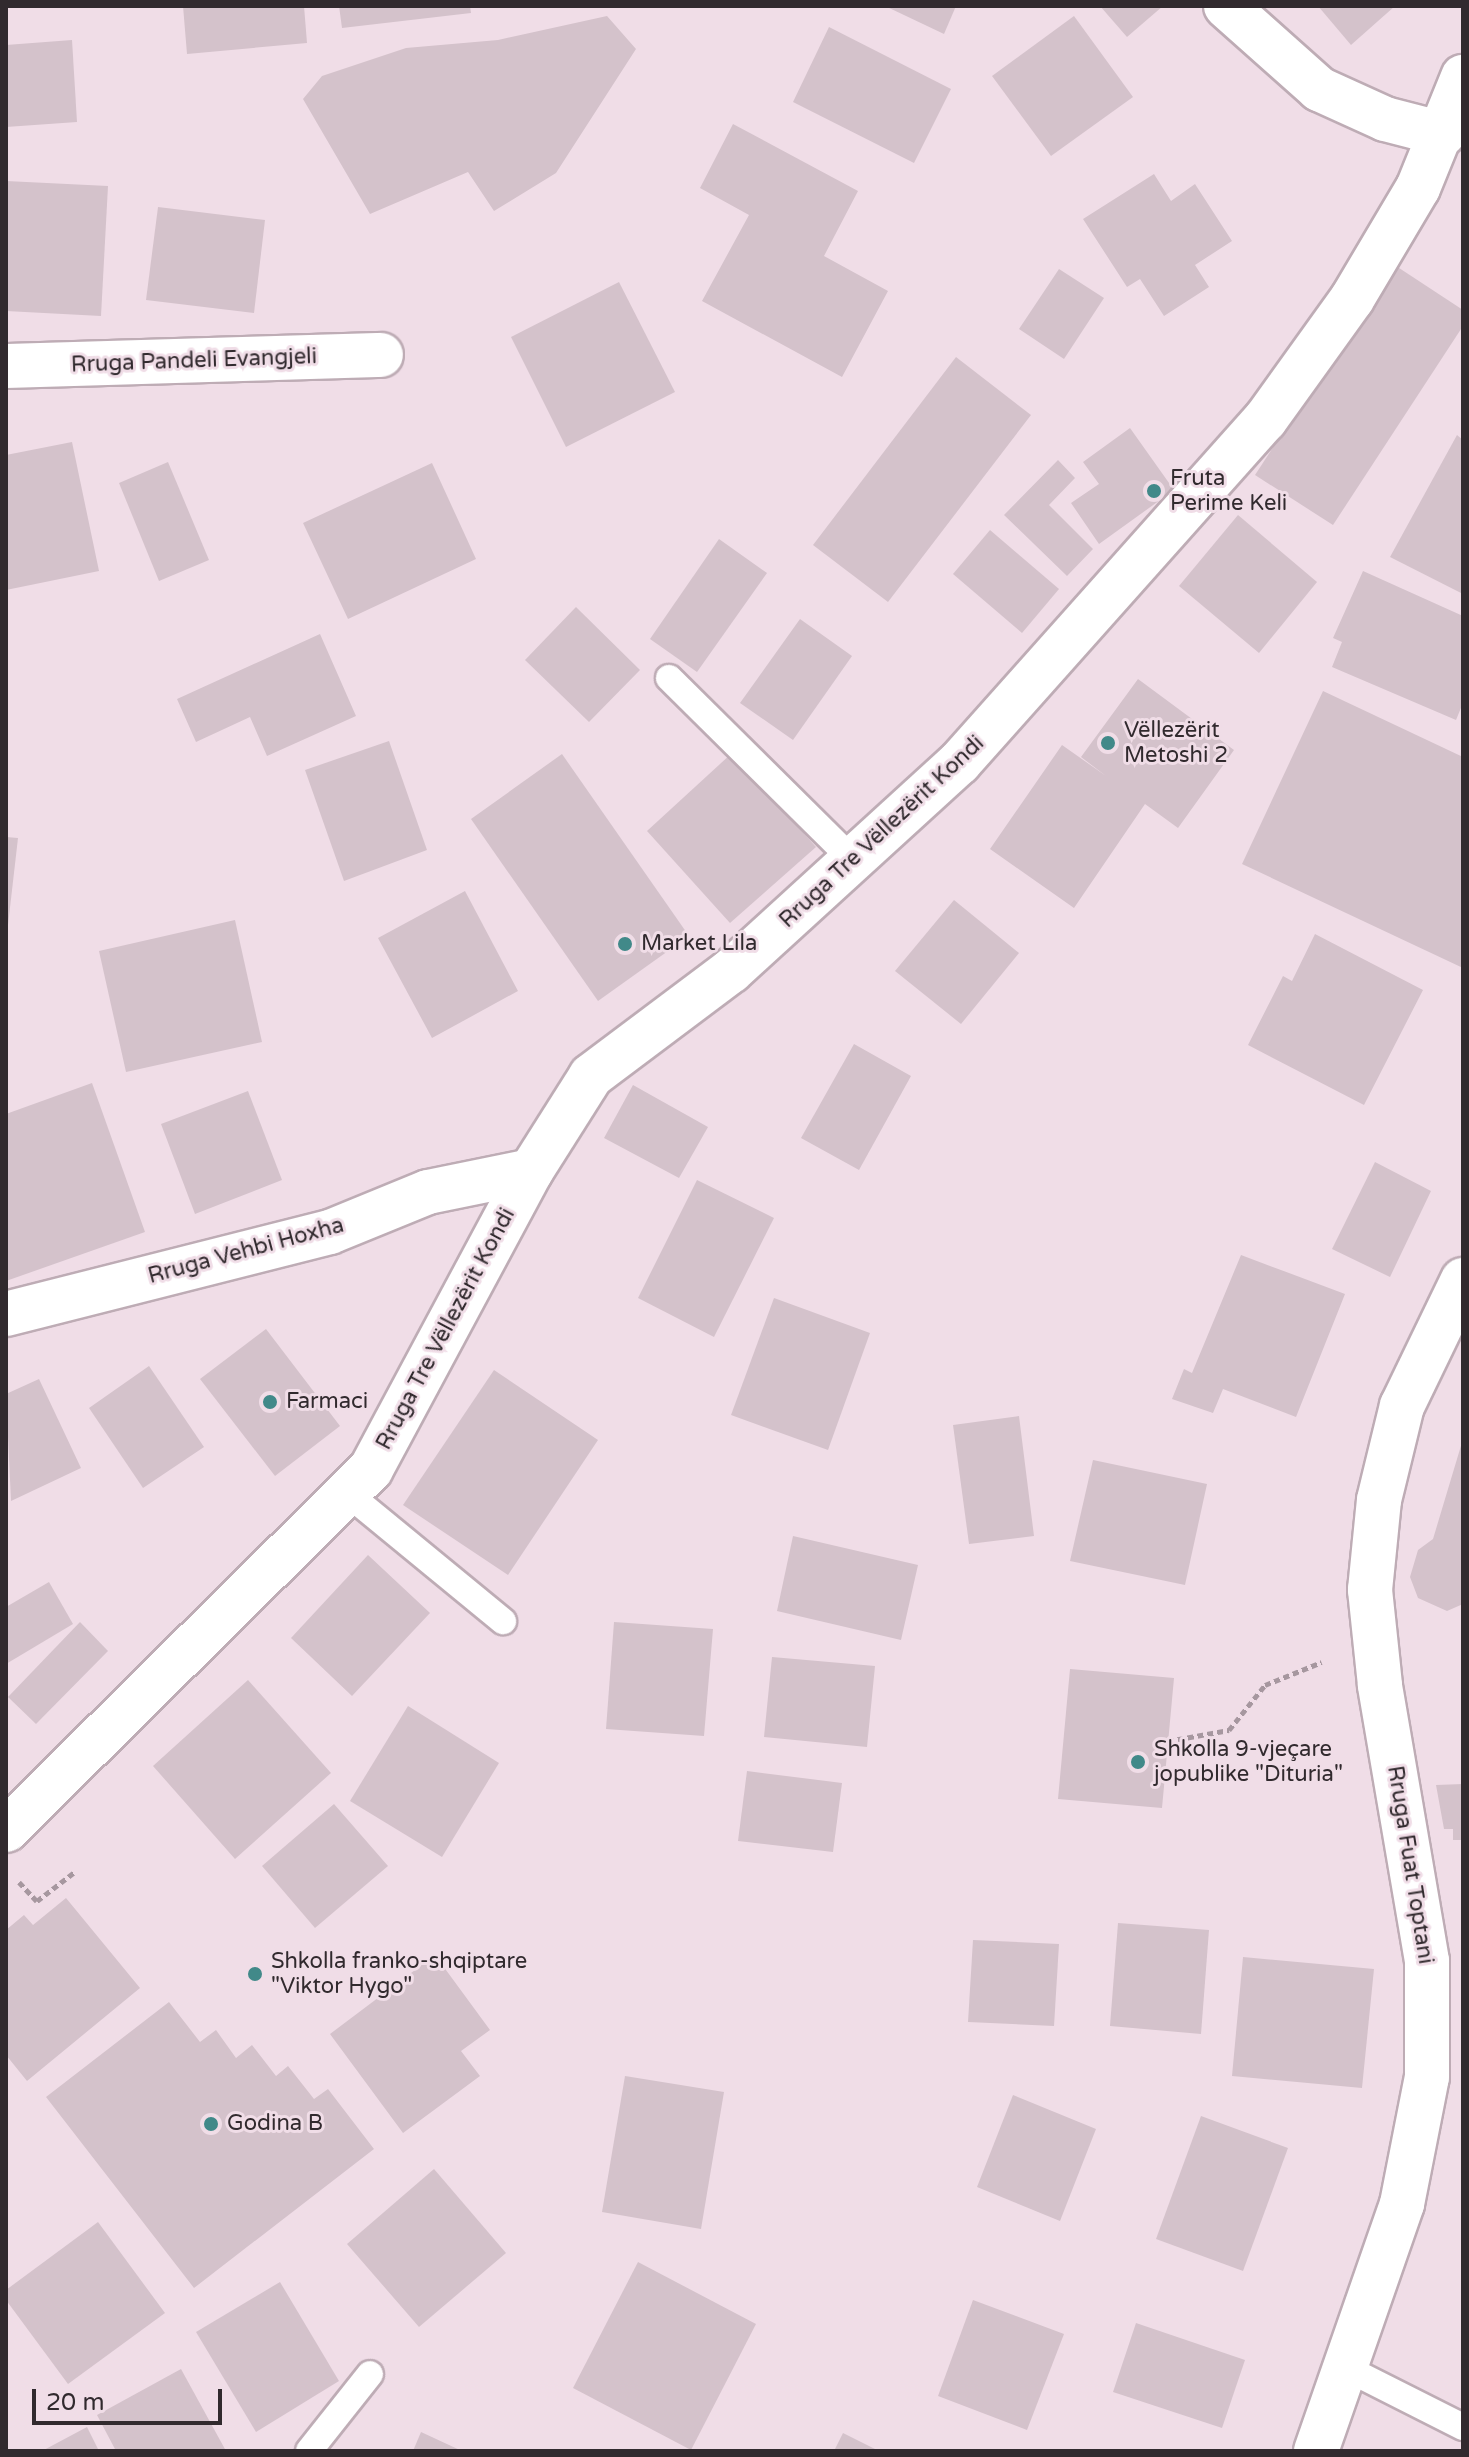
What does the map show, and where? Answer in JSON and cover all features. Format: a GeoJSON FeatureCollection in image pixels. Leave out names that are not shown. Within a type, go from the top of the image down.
{"type":"FeatureCollection","features":[{"type":"Feature","properties":{"kind":"street"},"geometry":{"type":"LineString","coordinates":[[1226,6],[1319,89],[1385,119],[1443,134]]}},
{"type":"Feature","properties":{"kind":"street","name":"Rruga Tre Vëllezërit Kondi"},"geometry":{"type":"LineString","coordinates":[[6,1830],[371,1469],[531,1171],[591,1076],[731,971],[855,862],[981,740],[1265,420],[1379,255],[1443,134],[1463,77]]}},
{"type":"Feature","properties":{"kind":"street","name":"Rruga Pandeli Evangjeli"},"geometry":{"type":"LineString","coordinates":[[6,366],[381,355]]}},
{"type":"Feature","properties":{"kind":"street","name":"Rruga Vehbi Hoxha"},"geometry":{"type":"LineString","coordinates":[[6,1314],[330,1232],[428,1192],[531,1171]]}},
{"type":"Feature","properties":{"kind":"street","name":"Rruga Fuat Toptani"},"geometry":{"type":"LineString","coordinates":[[1316,2451],[1348,2369],[1419,2138],[1430,2046],[1417,1874],[1380,1685],[1371,1604],[1379,1500],[1402,1406],[1463,1280]]}},
{"type":"Feature","properties":{"kind":"lane"},"geometry":{"type":"LineString","coordinates":[[669,678],[855,862]]}},
{"type":"Feature","properties":{"kind":"lane"},"geometry":{"type":"LineString","coordinates":[[347,1493],[503,1621]]}},
{"type":"Feature","properties":{"kind":"lane"},"geometry":{"type":"LineString","coordinates":[[1348,2369],[1463,2427]]}},
{"type":"Feature","properties":{"kind":"lane"},"geometry":{"type":"LineString","coordinates":[[309,2451],[370,2374]]}},
{"type":"Feature","properties":{"kind":"path"},"geometry":{"type":"LineString","coordinates":[[1168,1741],[1229,1730],[1265,1685],[1334,1657]]}},
{"type":"Feature","properties":{"kind":"path"},"geometry":{"type":"LineString","coordinates":[[28,1891],[37,1901],[76,1871]]}},
{"type":"Feature","properties":{"kind":"building"},"geometry":{"type":"Polygon","coordinates":[[[183,6],[304,6],[307,43],[187,54],[183,6]]]}},
{"type":"Feature","properties":{"kind":"building"},"geometry":{"type":"Polygon","coordinates":[[[339,6],[470,6],[471,13],[342,28],[339,6]]]}},
{"type":"Feature","properties":{"kind":"building"},"geometry":{"type":"Polygon","coordinates":[[[885,6],[956,6],[944,34],[885,6]]]}},
{"type":"Feature","properties":{"kind":"building"},"geometry":{"type":"Polygon","coordinates":[[[1100,6],[1163,6],[1127,37],[1100,6]]]}},
{"type":"Feature","properties":{"kind":"building"},"geometry":{"type":"Polygon","coordinates":[[[1318,6],[1395,6],[1351,45],[1318,6]]]}},
{"type":"Feature","properties":{"kind":"building"},"geometry":{"type":"Polygon","coordinates":[[[607,16],[636,49],[556,173],[494,211],[468,172],[370,214],[303,99],[322,76],[406,48],[498,40],[607,16]]]}},
{"type":"Feature","properties":{"kind":"building"},"geometry":{"type":"Polygon","coordinates":[[[1074,16],[1133,97],[1051,156],[992,76],[1074,16]]]}},
{"type":"Feature","properties":{"kind":"building"},"geometry":{"type":"Polygon","coordinates":[[[829,27],[951,89],[914,163],[793,102],[829,27]]]}},
{"type":"Feature","properties":{"kind":"building"},"geometry":{"type":"Polygon","coordinates":[[[72,40],[77,122],[6,127],[6,45],[72,40]]]}},
{"type":"Feature","properties":{"kind":"building"},"geometry":{"type":"Polygon","coordinates":[[[733,124],[858,191],[824,256],[888,291],[842,377],[702,301],[749,215],[700,188],[733,124]]]}},
{"type":"Feature","properties":{"kind":"building"},"geometry":{"type":"Polygon","coordinates":[[[1154,174],[1171,201],[1195,184],[1232,241],[1195,265],[1209,287],[1164,316],[1140,279],[1127,287],[1083,219],[1154,174]]]}},
{"type":"Feature","properties":{"kind":"building"},"geometry":{"type":"Polygon","coordinates":[[[6,181],[108,186],[101,316],[6,311],[6,181]]]}},
{"type":"Feature","properties":{"kind":"building"},"geometry":{"type":"Polygon","coordinates":[[[158,207],[265,220],[254,313],[146,300],[158,207]]]}},
{"type":"Feature","properties":{"kind":"building"},"geometry":{"type":"Polygon","coordinates":[[[1393,264],[1463,310],[1463,326],[1333,525],[1255,475],[1393,264]]]}},
{"type":"Feature","properties":{"kind":"building"},"geometry":{"type":"Polygon","coordinates":[[[1059,269],[1104,298],[1064,359],[1019,329],[1059,269]]]}},
{"type":"Feature","properties":{"kind":"building"},"geometry":{"type":"Polygon","coordinates":[[[619,282],[675,392],[566,447],[511,337],[619,282]]]}},
{"type":"Feature","properties":{"kind":"building"},"geometry":{"type":"Polygon","coordinates":[[[956,357],[1031,415],[888,602],[813,545],[956,357]]]}},
{"type":"Feature","properties":{"kind":"building"},"geometry":{"type":"Polygon","coordinates":[[[1130,428],[1174,490],[1099,544],[1071,503],[1099,484],[1083,462],[1130,428]]]}},
{"type":"Feature","properties":{"kind":"building"},"geometry":{"type":"Polygon","coordinates":[[[1457,435],[1463,440],[1463,594],[1390,557],[1457,435]]]}},
{"type":"Feature","properties":{"kind":"building"},"geometry":{"type":"Polygon","coordinates":[[[72,442],[99,571],[6,590],[6,455],[72,442]]]}},
{"type":"Feature","properties":{"kind":"building"},"geometry":{"type":"Polygon","coordinates":[[[1058,460],[1075,478],[1049,505],[1093,549],[1067,576],[1004,515],[1058,460]]]}},
{"type":"Feature","properties":{"kind":"building"},"geometry":{"type":"Polygon","coordinates":[[[168,462],[209,560],[159,581],[119,483],[168,462]]]}},
{"type":"Feature","properties":{"kind":"building"},"geometry":{"type":"Polygon","coordinates":[[[432,463],[476,559],[348,619],[303,523],[432,463]]]}},
{"type":"Feature","properties":{"kind":"building"},"geometry":{"type":"Polygon","coordinates":[[[1238,515],[1317,582],[1259,653],[1179,586],[1238,515]]]}},
{"type":"Feature","properties":{"kind":"building"},"geometry":{"type":"Polygon","coordinates":[[[990,530],[1059,589],[1022,633],[953,574],[990,530]]]}},
{"type":"Feature","properties":{"kind":"building"},"geometry":{"type":"Polygon","coordinates":[[[719,539],[767,573],[697,672],[650,639],[719,539]]]}},
{"type":"Feature","properties":{"kind":"building"},"geometry":{"type":"Polygon","coordinates":[[[1363,571],[1463,616],[1463,703],[1456,720],[1332,667],[1342,642],[1333,638],[1363,571]]]}},
{"type":"Feature","properties":{"kind":"building"},"geometry":{"type":"Polygon","coordinates":[[[576,607],[640,670],[589,722],[525,660],[576,607]]]}},
{"type":"Feature","properties":{"kind":"building"},"geometry":{"type":"Polygon","coordinates":[[[800,619],[852,656],[793,740],[740,703],[800,619]]]}},
{"type":"Feature","properties":{"kind":"building"},"geometry":{"type":"Polygon","coordinates":[[[320,634],[356,716],[267,756],[250,717],[196,742],[177,699],[320,634]]]}},
{"type":"Feature","properties":{"kind":"building"},"geometry":{"type":"Polygon","coordinates":[[[1138,679],[1234,750],[1178,828],[1145,804],[1074,908],[990,849],[1062,745],[1106,776],[1081,757],[1138,679]]]}},
{"type":"Feature","properties":{"kind":"building"},"geometry":{"type":"Polygon","coordinates":[[[1323,691],[1463,757],[1463,968],[1242,864],[1323,691]]]}},
{"type":"Feature","properties":{"kind":"building"},"geometry":{"type":"Polygon","coordinates":[[[389,741],[427,850],[344,881],[305,770],[389,741]]]}},
{"type":"Feature","properties":{"kind":"building"},"geometry":{"type":"Polygon","coordinates":[[[732,753],[816,847],[730,923],[647,831],[732,753]]]}},
{"type":"Feature","properties":{"kind":"building"},"geometry":{"type":"Polygon","coordinates":[[[562,754],[689,936],[598,1001],[471,819],[562,754]]]}},
{"type":"Feature","properties":{"kind":"building"},"geometry":{"type":"Polygon","coordinates":[[[6,837],[18,838],[8,925],[6,925],[6,837]]]}},
{"type":"Feature","properties":{"kind":"building"},"geometry":{"type":"Polygon","coordinates":[[[465,891],[518,991],[432,1038],[378,938],[465,891]]]}},
{"type":"Feature","properties":{"kind":"building"},"geometry":{"type":"Polygon","coordinates":[[[954,900],[1019,953],[961,1024],[895,971],[954,900]]]}},
{"type":"Feature","properties":{"kind":"building"},"geometry":{"type":"Polygon","coordinates":[[[235,920],[262,1042],[126,1072],[99,951],[235,920]]]}},
{"type":"Feature","properties":{"kind":"building"},"geometry":{"type":"Polygon","coordinates":[[[1315,934],[1423,990],[1364,1105],[1248,1045],[1283,976],[1292,981],[1315,934]]]}},
{"type":"Feature","properties":{"kind":"building"},"geometry":{"type":"Polygon","coordinates":[[[854,1044],[911,1076],[859,1170],[801,1138],[854,1044]]]}},
{"type":"Feature","properties":{"kind":"building"},"geometry":{"type":"Polygon","coordinates":[[[92,1083],[145,1232],[6,1281],[6,1114],[92,1083]]]}},
{"type":"Feature","properties":{"kind":"building"},"geometry":{"type":"Polygon","coordinates":[[[633,1085],[708,1127],[679,1178],[604,1138],[633,1085]]]}},
{"type":"Feature","properties":{"kind":"building"},"geometry":{"type":"Polygon","coordinates":[[[248,1091],[282,1180],[195,1214],[161,1124],[248,1091]]]}},
{"type":"Feature","properties":{"kind":"building"},"geometry":{"type":"Polygon","coordinates":[[[1375,1162],[1431,1191],[1390,1277],[1332,1249],[1375,1162]]]}},
{"type":"Feature","properties":{"kind":"building"},"geometry":{"type":"Polygon","coordinates":[[[697,1180],[774,1218],[714,1337],[638,1298],[697,1180]]]}},
{"type":"Feature","properties":{"kind":"building"},"geometry":{"type":"Polygon","coordinates":[[[1241,1255],[1345,1294],[1296,1417],[1223,1389],[1213,1413],[1172,1399],[1184,1369],[1192,1373],[1241,1255]]]}},
{"type":"Feature","properties":{"kind":"building"},"geometry":{"type":"Polygon","coordinates":[[[774,1298],[870,1333],[828,1450],[731,1415],[774,1298]]]}},
{"type":"Feature","properties":{"kind":"building","name":"Farmaci"},"geometry":{"type":"Polygon","coordinates":[[[266,1329],[340,1426],[275,1476],[200,1379],[266,1329]]]}},
{"type":"Feature","properties":{"kind":"building"},"geometry":{"type":"Polygon","coordinates":[[[149,1366],[204,1447],[143,1488],[89,1408],[149,1366]]]}},
{"type":"Feature","properties":{"kind":"building"},"geometry":{"type":"Polygon","coordinates":[[[494,1370],[598,1440],[508,1575],[403,1505],[494,1370]]]}},
{"type":"Feature","properties":{"kind":"building"},"geometry":{"type":"Polygon","coordinates":[[[39,1379],[81,1468],[11,1501],[6,1394],[39,1379]]]}},
{"type":"Feature","properties":{"kind":"building"},"geometry":{"type":"Polygon","coordinates":[[[1019,1416],[1034,1536],[969,1544],[953,1425],[1019,1416]]]}},
{"type":"Feature","properties":{"kind":"building"},"geometry":{"type":"Polygon","coordinates":[[[1463,1439],[1463,1604],[1447,1611],[1418,1598],[1410,1577],[1418,1550],[1433,1539],[1463,1439]]]}},
{"type":"Feature","properties":{"kind":"building"},"geometry":{"type":"Polygon","coordinates":[[[1093,1460],[1207,1484],[1185,1585],[1070,1561],[1093,1460]]]}},
{"type":"Feature","properties":{"kind":"building"},"geometry":{"type":"Polygon","coordinates":[[[793,1536],[918,1565],[901,1640],[777,1611],[793,1536]]]}},
{"type":"Feature","properties":{"kind":"building"},"geometry":{"type":"Polygon","coordinates":[[[368,1555],[430,1613],[352,1696],[291,1638],[368,1555]]]}},
{"type":"Feature","properties":{"kind":"building"},"geometry":{"type":"Polygon","coordinates":[[[49,1582],[73,1624],[6,1664],[6,1607],[49,1582]]]}},
{"type":"Feature","properties":{"kind":"building"},"geometry":{"type":"Polygon","coordinates":[[[80,1622],[108,1651],[36,1724],[8,1697],[80,1622]]]}},
{"type":"Feature","properties":{"kind":"building"},"geometry":{"type":"Polygon","coordinates":[[[614,1622],[713,1629],[704,1736],[606,1729],[614,1622]]]}},
{"type":"Feature","properties":{"kind":"building"},"geometry":{"type":"Polygon","coordinates":[[[772,1657],[875,1666],[867,1747],[764,1737],[772,1657]]]}},
{"type":"Feature","properties":{"kind":"building"},"geometry":{"type":"Polygon","coordinates":[[[1070,1669],[1174,1678],[1162,1808],[1058,1799],[1070,1669]]]}},
{"type":"Feature","properties":{"kind":"building"},"geometry":{"type":"Polygon","coordinates":[[[248,1680],[331,1773],[235,1859],[153,1766],[248,1680]]]}},
{"type":"Feature","properties":{"kind":"building"},"geometry":{"type":"Polygon","coordinates":[[[408,1706],[499,1763],[442,1857],[350,1801],[408,1706]]]}},
{"type":"Feature","properties":{"kind":"building"},"geometry":{"type":"Polygon","coordinates":[[[747,1771],[842,1783],[833,1852],[738,1841],[747,1771]]]}},
{"type":"Feature","properties":{"kind":"building"},"geometry":{"type":"Polygon","coordinates":[[[1463,1784],[1463,1840],[1453,1840],[1453,1829],[1444,1829],[1436,1785],[1463,1784]]]}},
{"type":"Feature","properties":{"kind":"building"},"geometry":{"type":"Polygon","coordinates":[[[334,1804],[388,1866],[315,1928],[262,1866],[334,1804]]]}},
{"type":"Feature","properties":{"kind":"building"},"geometry":{"type":"Polygon","coordinates":[[[66,1898],[140,1988],[27,2081],[6,2055],[6,1930],[24,1915],[33,1925],[66,1898]]]}},
{"type":"Feature","properties":{"kind":"building"},"geometry":{"type":"Polygon","coordinates":[[[1118,1923],[1209,1930],[1201,2034],[1110,2026],[1118,1923]]]}},
{"type":"Feature","properties":{"kind":"building"},"geometry":{"type":"Polygon","coordinates":[[[973,1940],[1059,1944],[1054,2026],[968,2022],[973,1940]]]}},
{"type":"Feature","properties":{"kind":"building"},"geometry":{"type":"Polygon","coordinates":[[[435,1955],[490,2030],[461,2051],[480,2076],[403,2133],[330,2034],[435,1955]]]}},
{"type":"Feature","properties":{"kind":"building"},"geometry":{"type":"Polygon","coordinates":[[[1243,1957],[1374,1969],[1362,2088],[1232,2076],[1243,1957]]]}},
{"type":"Feature","properties":{"kind":"building","name":"Godina B"},"geometry":{"type":"Polygon","coordinates":[[[169,2002],[200,2042],[216,2030],[236,2058],[252,2045],[276,2076],[288,2066],[314,2099],[328,2089],[374,2149],[194,2288],[46,2097],[169,2002]]]}},
{"type":"Feature","properties":{"kind":"building"},"geometry":{"type":"Polygon","coordinates":[[[625,2076],[724,2092],[701,2229],[602,2212],[625,2076]]]}},
{"type":"Feature","properties":{"kind":"building"},"geometry":{"type":"Polygon","coordinates":[[[1013,2095],[1096,2129],[1060,2221],[977,2187],[1013,2095]]]}},
{"type":"Feature","properties":{"kind":"building"},"geometry":{"type":"Polygon","coordinates":[[[1201,2116],[1288,2148],[1243,2271],[1156,2239],[1201,2116]]]}},
{"type":"Feature","properties":{"kind":"building"},"geometry":{"type":"Polygon","coordinates":[[[434,2169],[506,2253],[419,2327],[347,2244],[434,2169]]]}},
{"type":"Feature","properties":{"kind":"building"},"geometry":{"type":"Polygon","coordinates":[[[98,2222],[165,2313],[68,2384],[6,2300],[6,2290],[98,2222]]]}},
{"type":"Feature","properties":{"kind":"building"},"geometry":{"type":"Polygon","coordinates":[[[638,2262],[756,2324],[691,2450],[573,2388],[638,2262]]]}},
{"type":"Feature","properties":{"kind":"building"},"geometry":{"type":"Polygon","coordinates":[[[280,2282],[339,2381],[256,2432],[196,2332],[280,2282]]]}},
{"type":"Feature","properties":{"kind":"building"},"geometry":{"type":"Polygon","coordinates":[[[973,2300],[1064,2334],[1027,2430],[938,2396],[973,2300]]]}},
{"type":"Feature","properties":{"kind":"building"},"geometry":{"type":"Polygon","coordinates":[[[1136,2323],[1245,2360],[1222,2428],[1113,2392],[1136,2323]]]}},
{"type":"Feature","properties":{"kind":"building"},"geometry":{"type":"Polygon","coordinates":[[[181,2369],[226,2451],[116,2451],[97,2415],[181,2369]]]}},
{"type":"Feature","properties":{"kind":"building"},"geometry":{"type":"Polygon","coordinates":[[[87,2427],[99,2451],[42,2451],[87,2427]]]}},
{"type":"Feature","properties":{"kind":"building"},"geometry":{"type":"Polygon","coordinates":[[[421,2432],[462,2451],[413,2451],[421,2432]]]}},
{"type":"Feature","properties":{"kind":"building"},"geometry":{"type":"Polygon","coordinates":[[[843,2433],[879,2451],[834,2451],[843,2433]]]}},
{"type":"Feature","properties":{"kind":"place","name":"Fruta Perime Keli"},"geometry":{"type":"Point","coordinates":[1154,491]}},
{"type":"Feature","properties":{"kind":"place","name":"Vëllezërit Metoshi 2"},"geometry":{"type":"Point","coordinates":[1108,743]}},
{"type":"Feature","properties":{"kind":"place","name":"Market Lila"},"geometry":{"type":"Point","coordinates":[625,944]}},
{"type":"Feature","properties":{"kind":"place","name":"Farmaci"},"geometry":{"type":"Point","coordinates":[270,1402]}},
{"type":"Feature","properties":{"kind":"place","name":"Shkolla 9-vjeçare jopublike \"Dituria\""},"geometry":{"type":"Point","coordinates":[1138,1762]}},
{"type":"Feature","properties":{"kind":"place","name":"Shkolla franko-shqiptare \"Viktor Hygo\""},"geometry":{"type":"Point","coordinates":[255,1974]}},
{"type":"Feature","properties":{"kind":"place","name":"Godina B"},"geometry":{"type":"Point","coordinates":[211,2124]}}]}
